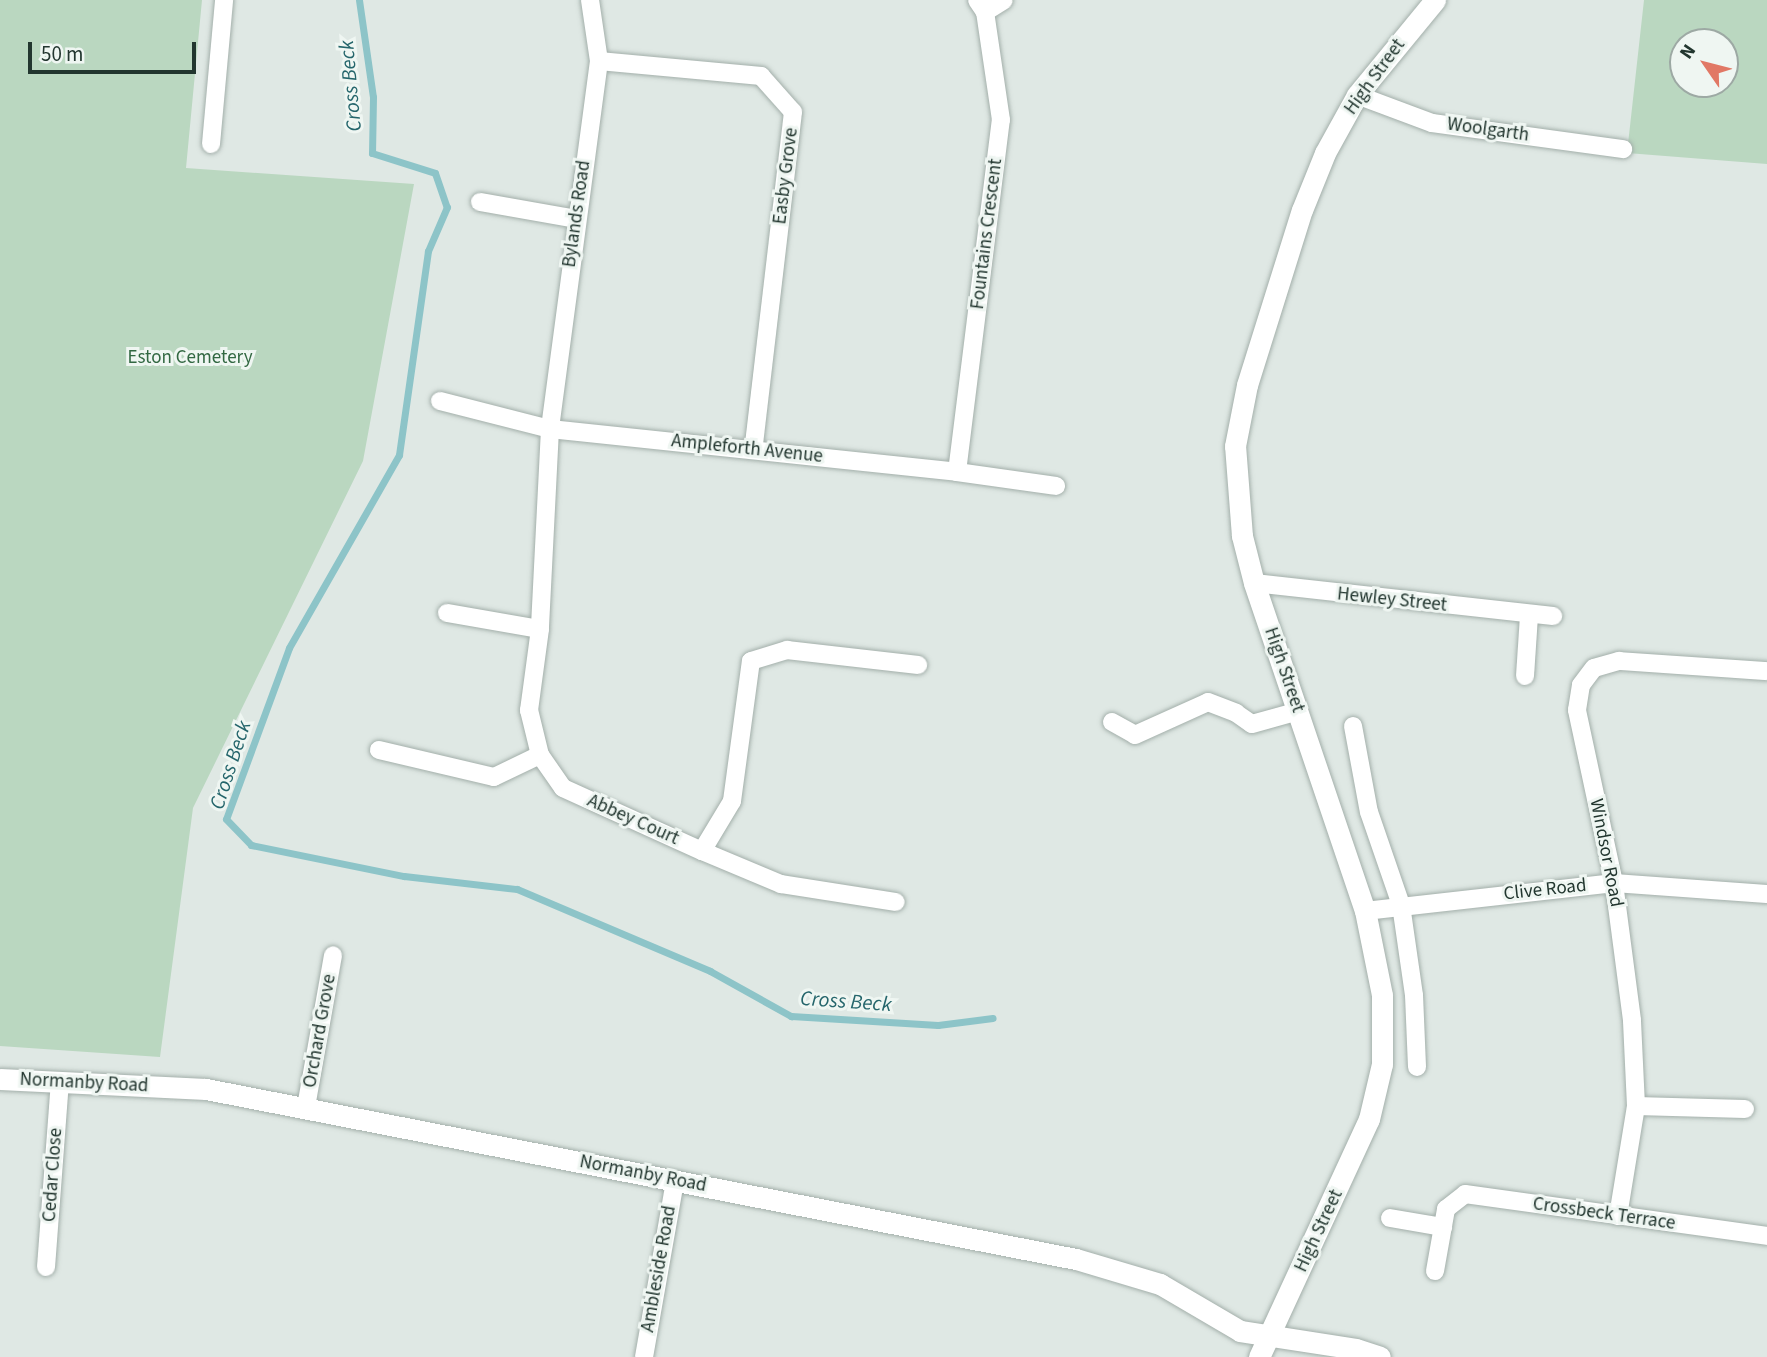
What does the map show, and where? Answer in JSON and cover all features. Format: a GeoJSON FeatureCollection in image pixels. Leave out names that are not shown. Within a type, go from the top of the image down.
{"type":"FeatureCollection","features":[{"type":"Feature","properties":{"kind":"main road","name":"High Street"},"geometry":{"type":"LineString","coordinates":[[1259,1357],[1368,1119],[1382,1064],[1382,995],[1365,911],[1254,583],[1242,536],[1235,446],[1247,385],[1303,210],[1325,153],[1357,95],[1435,0]]}},
{"type":"Feature","properties":{"kind":"main road","name":"Normanby Road"},"geometry":{"type":"LineString","coordinates":[[0,1079],[206,1089],[1076,1259],[1160,1284],[1240,1331],[1356,1349],[1380,1357]]}},
{"type":"Feature","properties":{"kind":"street"},"geometry":{"type":"LineString","coordinates":[[211,144],[224,0]]}},
{"type":"Feature","properties":{"kind":"street","name":"Bylands Road"},"geometry":{"type":"LineString","coordinates":[[550,429],[599,61],[590,0]]}},
{"type":"Feature","properties":{"kind":"street"},"geometry":{"type":"LineString","coordinates":[[981,6],[1004,0]]}},
{"type":"Feature","properties":{"kind":"street","name":"Fountains Crescent"},"geometry":{"type":"LineString","coordinates":[[957,472],[1002,120],[981,6]]}},
{"type":"Feature","properties":{"kind":"street","name":"Easby Grove"},"geometry":{"type":"LineString","coordinates":[[599,61],[761,76],[793,112],[753,450]]}},
{"type":"Feature","properties":{"kind":"street","name":"Woolgarth"},"geometry":{"type":"LineString","coordinates":[[1357,95],[1432,123],[1623,149]]}},
{"type":"Feature","properties":{"kind":"street"},"geometry":{"type":"LineString","coordinates":[[480,202],[576,219]]}},
{"type":"Feature","properties":{"kind":"street","name":"Ampleforth Avenue"},"geometry":{"type":"LineString","coordinates":[[440,401],[550,429],[957,472],[1056,486]]}},
{"type":"Feature","properties":{"kind":"street","name":"Abbey Court"},"geometry":{"type":"LineString","coordinates":[[550,429],[540,629],[529,710],[540,755],[563,788],[702,852],[732,801],[751,661],[787,650],[918,665]]}},
{"type":"Feature","properties":{"kind":"street","name":"Hewley Street"},"geometry":{"type":"LineString","coordinates":[[1254,583],[1553,616]]}},
{"type":"Feature","properties":{"kind":"street"},"geometry":{"type":"LineString","coordinates":[[447,613],[540,629]]}},
{"type":"Feature","properties":{"kind":"street"},"geometry":{"type":"LineString","coordinates":[[1525,676],[1529,615]]}},
{"type":"Feature","properties":{"kind":"street","name":"Windsor Road"},"geometry":{"type":"LineString","coordinates":[[1618,1216],[1636,1106],[1632,1020],[1614,883],[1577,710],[1581,685],[1594,668],[1619,661],[1767,671]]}},
{"type":"Feature","properties":{"kind":"street"},"geometry":{"type":"LineString","coordinates":[[1112,722],[1135,734],[1208,702],[1236,713],[1252,724],[1299,711]]}},
{"type":"Feature","properties":{"kind":"street"},"geometry":{"type":"LineString","coordinates":[[1353,726],[1368,812],[1401,905],[1414,995],[1417,1067]]}},
{"type":"Feature","properties":{"kind":"street"},"geometry":{"type":"LineString","coordinates":[[379,750],[494,777],[540,755]]}},
{"type":"Feature","properties":{"kind":"street"},"geometry":{"type":"LineString","coordinates":[[702,852],[781,884],[896,902]]}},
{"type":"Feature","properties":{"kind":"street","name":"Clive Road"},"geometry":{"type":"LineString","coordinates":[[1365,911],[1614,883],[1767,894]]}},
{"type":"Feature","properties":{"kind":"street","name":"Orchard Grove"},"geometry":{"type":"LineString","coordinates":[[306,1107],[333,955]]}},
{"type":"Feature","properties":{"kind":"street","name":"Cedar Close"},"geometry":{"type":"LineString","coordinates":[[46,1267],[60,1082]]}},
{"type":"Feature","properties":{"kind":"street"},"geometry":{"type":"LineString","coordinates":[[1636,1106],[1745,1109]]}},
{"type":"Feature","properties":{"kind":"street","name":"Ambleside Road"},"geometry":{"type":"LineString","coordinates":[[644,1357],[675,1181]]}},
{"type":"Feature","properties":{"kind":"street","name":"Crossbeck Terrace"},"geometry":{"type":"LineString","coordinates":[[1443,1227],[1446,1209],[1465,1194],[1767,1236]]}},
{"type":"Feature","properties":{"kind":"street"},"geometry":{"type":"LineString","coordinates":[[1390,1218],[1443,1227],[1435,1271]]}},
{"type":"Feature","properties":{"kind":"green space","name":"Eston Cemetery"},"geometry":{"type":"Polygon","coordinates":[[[0,0],[202,0],[186,168],[414,184],[363,461],[193,808],[160,1057],[0,1046],[0,0]]]}},
{"type":"Feature","properties":{"kind":"green space"},"geometry":{"type":"Polygon","coordinates":[[[1644,0],[1767,0],[1767,164],[1627,153],[1644,0]]]}},
{"type":"Feature","properties":{"kind":"waterway","name":"Cross Beck"},"geometry":{"type":"LineString","coordinates":[[359,0],[373,97],[372,153],[435,173],[447,207],[428,251],[399,455],[289,648],[226,819],[251,845],[404,876],[517,889],[710,971],[791,1016],[938,1025],[993,1018]]}}]}
